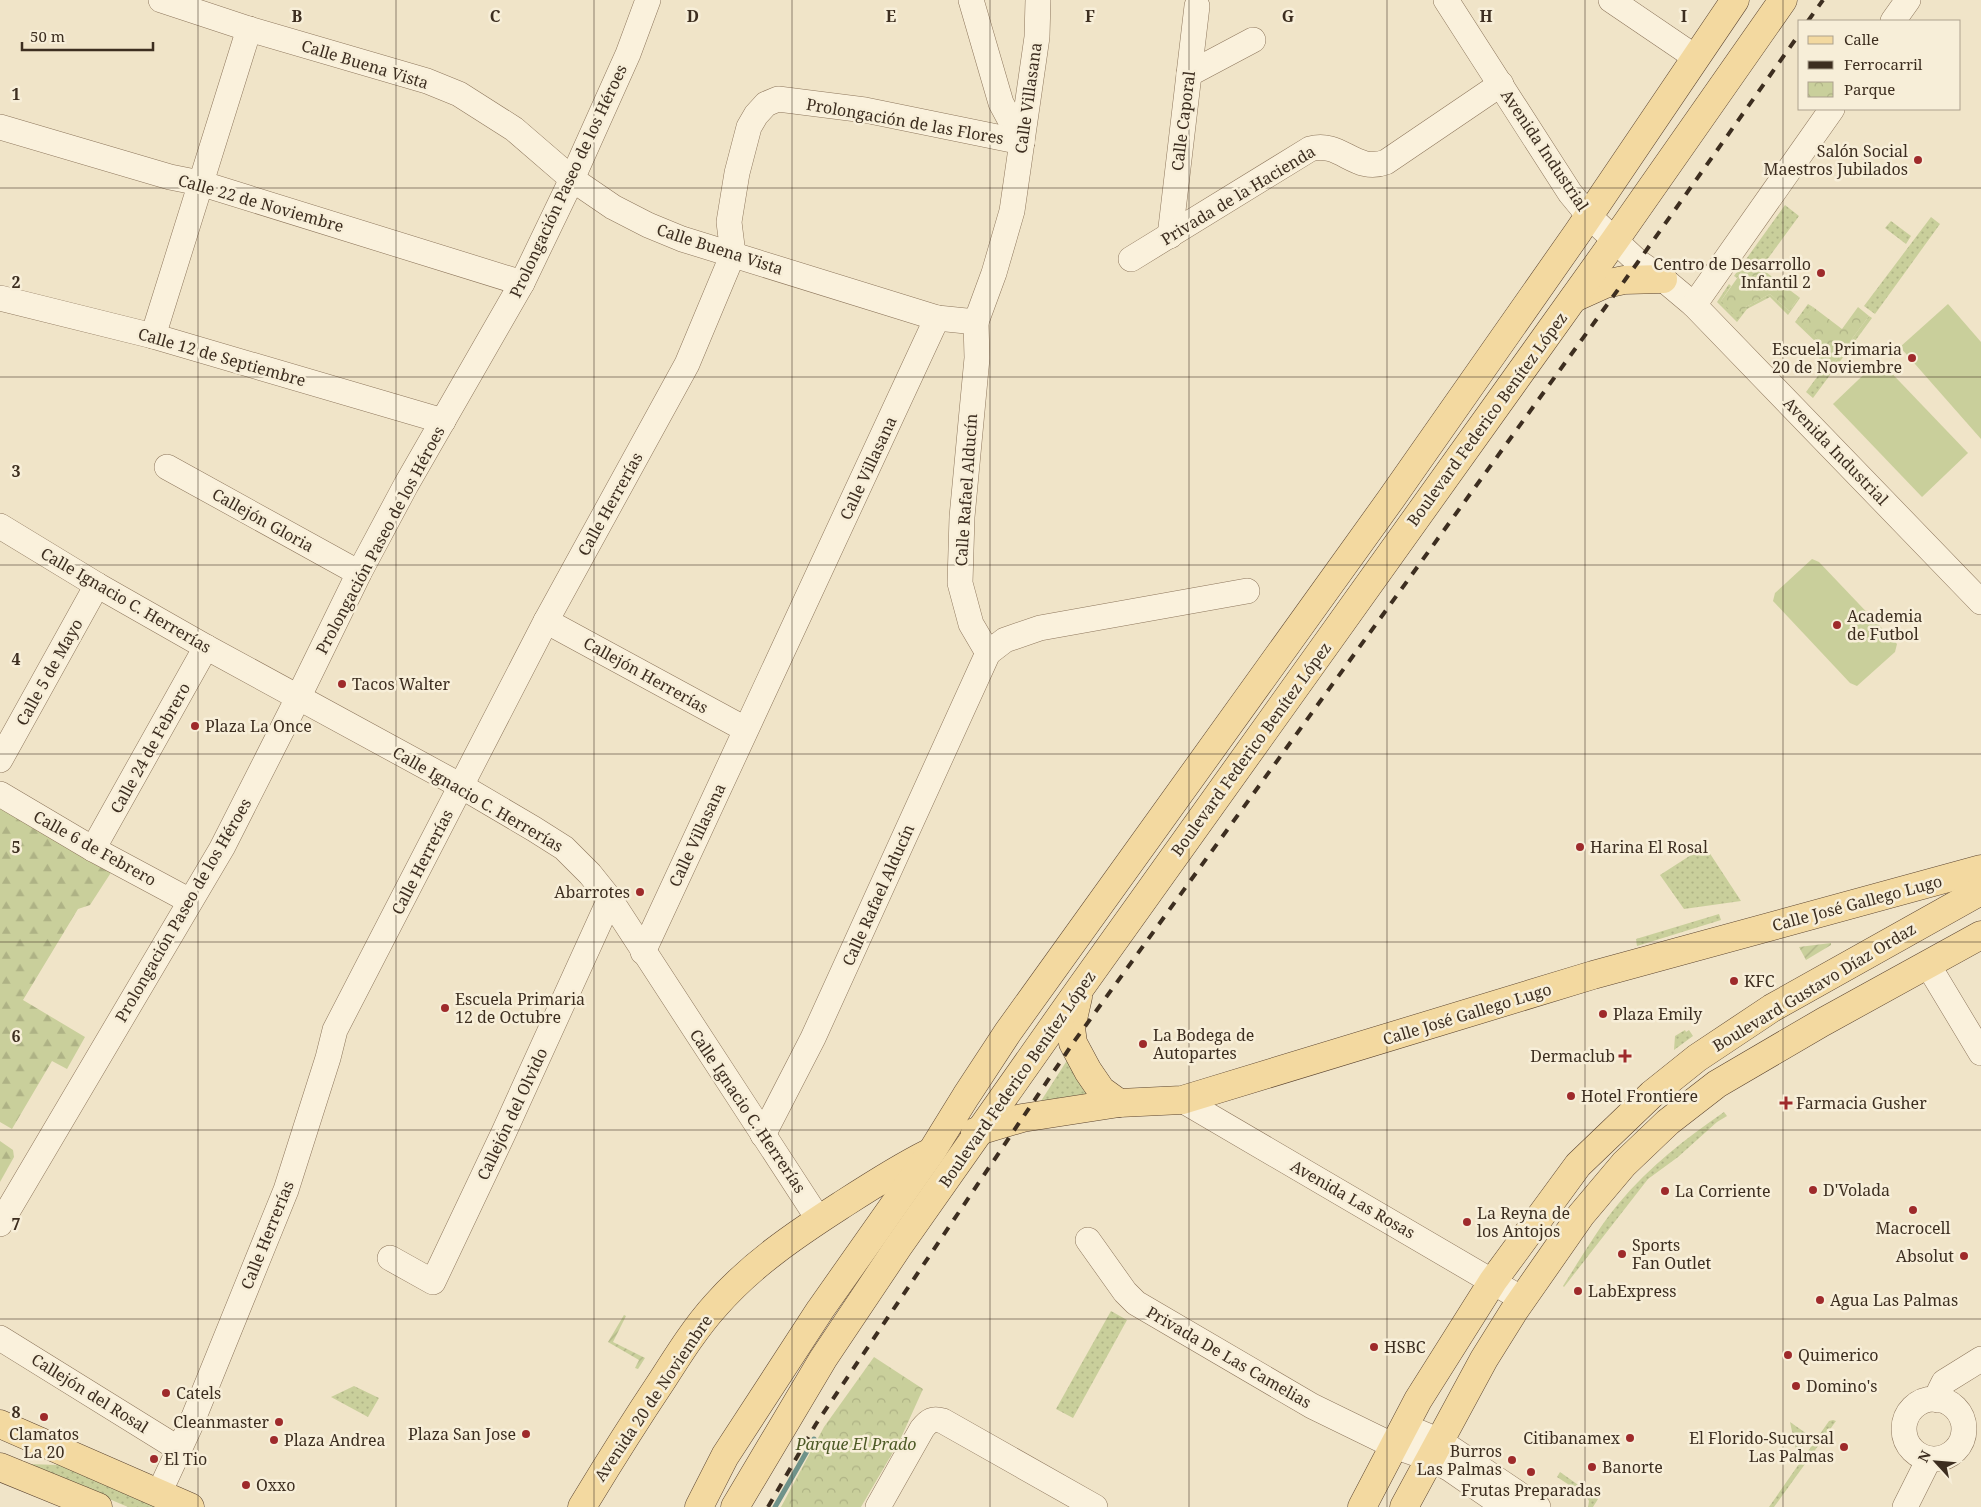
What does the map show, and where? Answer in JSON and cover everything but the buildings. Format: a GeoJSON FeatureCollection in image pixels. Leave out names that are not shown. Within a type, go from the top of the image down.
{"type":"FeatureCollection","features":[{"type":"Feature","properties":{"kind":"main road","name":"Boulevard Federico Benítez López"},"geometry":{"type":"LineString","coordinates":[[699,1507],[725,1456],[820,1310],[942,1147],[966,1096],[1008,1032],[1304,621],[1589,216],[1735,0]]}},
{"type":"Feature","properties":{"kind":"main road","name":"Boulevard Federico Benítez López"},"geometry":{"type":"LineString","coordinates":[[735,1507],[824,1359],[898,1248],[1081,987],[1616,240],[1783,0]]}},
{"type":"Feature","properties":{"kind":"main road"},"geometry":{"type":"LineString","coordinates":[[1574,298],[1605,284],[1624,280],[1663,279]]}},
{"type":"Feature","properties":{"kind":"main road","name":"Calle José Gallego Lugo"},"geometry":{"type":"LineString","coordinates":[[942,1147],[981,1129],[1022,1118],[1119,1103],[1182,1100],[1594,975],[1981,869]]}},
{"type":"Feature","properties":{"kind":"main road","name":"Boulevard Gustavo Díaz Ordaz"},"geometry":{"type":"LineString","coordinates":[[1362,1507],[1418,1400],[1493,1281],[1578,1165],[1652,1094],[1697,1058],[1772,1008],[1981,891]]}},
{"type":"Feature","properties":{"kind":"main road","name":"Boulevard Gustavo Díaz Ordaz"},"geometry":{"type":"LineString","coordinates":[[1404,1507],[1484,1359],[1522,1299],[1581,1215],[1624,1164],[1668,1122],[1717,1084],[1767,1054],[1981,935]]}},
{"type":"Feature","properties":{"kind":"main road"},"geometry":{"type":"LineString","coordinates":[[1081,987],[1071,1028],[1073,1043],[1101,1090],[1119,1103]]}},
{"type":"Feature","properties":{"kind":"main road","name":"Avenida 20 de Noviembre"},"geometry":{"type":"LineString","coordinates":[[582,1507],[643,1408],[689,1340],[715,1306],[738,1281],[772,1253],[897,1169],[942,1147]]}},
{"type":"Feature","properties":{"kind":"main road"},"geometry":{"type":"LineString","coordinates":[[0,1424],[190,1507]]}},
{"type":"Feature","properties":{"kind":"main road"},"geometry":{"type":"LineString","coordinates":[[0,1467],[98,1507]]}},
{"type":"Feature","properties":{"kind":"street","name":"Calle Buena Vista"},"geometry":{"type":"LineString","coordinates":[[162,0],[249,29],[427,81],[459,94],[514,129],[572,178],[613,207],[648,226],[682,239],[937,318]]}},
{"type":"Feature","properties":{"kind":"street","name":"Prolongación Paseo de los Héroes"},"geometry":{"type":"LineString","coordinates":[[0,1224],[222,848],[298,698],[358,573],[522,283],[628,54],[648,0]]}},
{"type":"Feature","properties":{"kind":"street"},"geometry":{"type":"LineString","coordinates":[[971,0],[1001,103],[1022,142]]}},
{"type":"Feature","properties":{"kind":"street","name":"Calle Villasana"},"geometry":{"type":"LineString","coordinates":[[976,322],[994,273],[1012,211],[1037,37],[1038,0]]}},
{"type":"Feature","properties":{"kind":"street","name":"Avenida Industrial"},"geometry":{"type":"LineString","coordinates":[[1446,0],[1570,193],[1589,216],[1638,262],[1663,279],[1694,305],[1981,602]]}},
{"type":"Feature","properties":{"kind":"street"},"geometry":{"type":"LineString","coordinates":[[1611,0],[1695,57]]}},
{"type":"Feature","properties":{"kind":"street"},"geometry":{"type":"LineString","coordinates":[[1894,20],[1908,0]]}},
{"type":"Feature","properties":{"kind":"street","name":"Calle Caporal"},"geometry":{"type":"LineString","coordinates":[[1170,236],[1197,6]]}},
{"type":"Feature","properties":{"kind":"street"},"geometry":{"type":"LineString","coordinates":[[153,336],[249,29]]}},
{"type":"Feature","properties":{"kind":"street"},"geometry":{"type":"LineString","coordinates":[[1189,74],[1253,40]]}},
{"type":"Feature","properties":{"kind":"street","name":"Privada de la Hacienda"},"geometry":{"type":"LineString","coordinates":[[1131,259],[1310,149],[1320,146],[1329,148],[1365,164],[1375,166],[1386,162],[1501,84]]}},
{"type":"Feature","properties":{"kind":"street","name":"Prolongación de las Flores"},"geometry":{"type":"LineString","coordinates":[[733,254],[729,222],[737,173],[749,128],[756,115],[766,104],[778,99],[865,110],[1022,142]]}},
{"type":"Feature","properties":{"kind":"street"},"geometry":{"type":"LineString","coordinates":[[1694,305],[1831,110]]}},
{"type":"Feature","properties":{"kind":"street","name":"Calle 22 de Noviembre"},"geometry":{"type":"LineString","coordinates":[[0,126],[170,177],[200,183],[522,283]]}},
{"type":"Feature","properties":{"kind":"street","name":"Calle Herrerías"},"geometry":{"type":"LineString","coordinates":[[159,1493],[180,1449],[286,1190],[336,1030],[546,622],[686,364],[733,254]]}},
{"type":"Feature","properties":{"kind":"street","name":"Calle 12 de Septiembre"},"geometry":{"type":"LineString","coordinates":[[0,298],[153,336],[443,421]]}},
{"type":"Feature","properties":{"kind":"street"},"geometry":{"type":"LineString","coordinates":[[937,318],[976,322]]}},
{"type":"Feature","properties":{"kind":"street","name":"Calle Villasana"},"geometry":{"type":"LineString","coordinates":[[643,952],[937,318]]}},
{"type":"Feature","properties":{"kind":"street","name":"Calle Rafael Alducín"},"geometry":{"type":"LineString","coordinates":[[763,1135],[813,1038],[988,653],[971,624],[960,583],[962,517],[977,358],[976,322]]}},
{"type":"Feature","properties":{"kind":"street","name":"Callejón Gloria"},"geometry":{"type":"LineString","coordinates":[[167,467],[358,573]]}},
{"type":"Feature","properties":{"kind":"street","name":"Calle Ignacio C. Herrerías"},"geometry":{"type":"LineString","coordinates":[[2,531],[206,647],[461,786],[564,848],[590,874],[610,899],[820,1220]]}},
{"type":"Feature","properties":{"kind":"street","name":"Calle 5 de Mayo"},"geometry":{"type":"LineString","coordinates":[[0,760],[97,585]]}},
{"type":"Feature","properties":{"kind":"street"},"geometry":{"type":"LineString","coordinates":[[988,653],[1005,640],[1040,628],[1247,591]]}},
{"type":"Feature","properties":{"kind":"street","name":"Callejón Herrerías"},"geometry":{"type":"LineString","coordinates":[[546,622],[745,730]]}},
{"type":"Feature","properties":{"kind":"street","name":"Calle 24 de Febrero"},"geometry":{"type":"LineString","coordinates":[[93,849],[206,647]]}},
{"type":"Feature","properties":{"kind":"street","name":"Calle 6 de Febrero"},"geometry":{"type":"LineString","coordinates":[[0,794],[93,849],[190,902]]}},
{"type":"Feature","properties":{"kind":"street","name":"Callejón del Olvido"},"geometry":{"type":"LineString","coordinates":[[390,1258],[433,1282],[504,1132],[610,899]]}},
{"type":"Feature","properties":{"kind":"street"},"geometry":{"type":"LineString","coordinates":[[1928,965],[1981,1052]]}},
{"type":"Feature","properties":{"kind":"street","name":"Avenida Las Rosas"},"geometry":{"type":"LineString","coordinates":[[1182,1100],[1522,1299]]}},
{"type":"Feature","properties":{"kind":"street","name":"Privada De Las Camelias"},"geometry":{"type":"LineString","coordinates":[[1088,1240],[1125,1292],[1136,1303],[1312,1406],[1436,1450]]}},
{"type":"Feature","properties":{"kind":"street","name":"Callejón del Rosal"},"geometry":{"type":"LineString","coordinates":[[0,1338],[180,1449]]}},
{"type":"Feature","properties":{"kind":"street"},"geometry":{"type":"LineString","coordinates":[[1938,1400],[1944,1382],[1981,1358]]}},
{"type":"Feature","properties":{"kind":"street"},"geometry":{"type":"LineString","coordinates":[[1938,1400],[1953,1405],[1960,1413],[1964,1422],[1964,1433],[1962,1442],[1956,1450],[1948,1456],[1930,1459],[1912,1451],[1907,1443],[1904,1424],[1908,1414],[1915,1406],[1924,1401],[1938,1400]]}},
{"type":"Feature","properties":{"kind":"street"},"geometry":{"type":"LineString","coordinates":[[878,1507],[922,1429],[930,1420],[936,1419],[1094,1507]]}},
{"type":"Feature","properties":{"kind":"street"},"geometry":{"type":"LineString","coordinates":[[1436,1450],[1450,1469],[1505,1507]]}},
{"type":"Feature","properties":{"kind":"street"},"geometry":{"type":"LineString","coordinates":[[1436,1450],[1538,1507]]}},
{"type":"Feature","properties":{"kind":"street"},"geometry":{"type":"LineString","coordinates":[[1905,1507],[1930,1459]]}},
{"type":"Feature","properties":{"kind":"green space"},"geometry":{"type":"Polygon","coordinates":[[[1785,205],[1799,216],[1761,268],[1750,260],[1737,278],[1734,276],[1785,205]]]}},
{"type":"Feature","properties":{"kind":"green space"},"geometry":{"type":"Polygon","coordinates":[[[1931,217],[1940,224],[1875,314],[1864,306],[1931,217]]]}},
{"type":"Feature","properties":{"kind":"green space"},"geometry":{"type":"Polygon","coordinates":[[[1891,221],[1911,236],[1906,244],[1885,228],[1891,221]]]}},
{"type":"Feature","properties":{"kind":"green space"},"geometry":{"type":"Polygon","coordinates":[[[1750,260],[1799,297],[1789,311],[1770,294],[1746,307],[1737,318],[1721,301],[1750,260]]]}},
{"type":"Feature","properties":{"kind":"green space"},"geometry":{"type":"Polygon","coordinates":[[[1729,284],[1731,286],[1721,301],[1746,307],[1770,294],[1789,311],[1800,298],[1788,315],[1770,297],[1747,309],[1737,322],[1717,302],[1729,284]]]}},
{"type":"Feature","properties":{"kind":"green space"},"geometry":{"type":"Polygon","coordinates":[[[1808,304],[1813,307],[1802,323],[1821,342],[1823,367],[1828,371],[1869,316],[1872,318],[1813,398],[1806,392],[1820,373],[1818,344],[1795,322],[1808,304]]]}},
{"type":"Feature","properties":{"kind":"green space"},"geometry":{"type":"Polygon","coordinates":[[[1948,304],[1981,342],[1981,439],[1900,347],[1948,304]]]}},
{"type":"Feature","properties":{"kind":"green space"},"geometry":{"type":"Polygon","coordinates":[[[1813,307],[1842,329],[1858,307],[1869,316],[1828,371],[1823,367],[1821,342],[1801,323],[1813,307]]]}},
{"type":"Feature","properties":{"kind":"green space"},"geometry":{"type":"Polygon","coordinates":[[[1879,360],[1968,453],[1922,497],[1833,404],[1879,360]]]}},
{"type":"Feature","properties":{"kind":"green space"},"geometry":{"type":"Polygon","coordinates":[[[1812,559],[1819,562],[1897,644],[1895,652],[1857,686],[1850,683],[1773,601],[1775,593],[1812,559]]]}},
{"type":"Feature","properties":{"kind":"green space"},"geometry":{"type":"Polygon","coordinates":[[[0,804],[112,871],[90,905],[78,909],[23,1000],[85,1037],[67,1069],[52,1061],[12,1129],[0,1122],[0,804]]]}},
{"type":"Feature","properties":{"kind":"green space"},"geometry":{"type":"Polygon","coordinates":[[[1705,846],[1741,901],[1684,909],[1660,875],[1705,846]]]}},
{"type":"Feature","properties":{"kind":"green space"},"geometry":{"type":"Polygon","coordinates":[[[1719,914],[1721,920],[1637,946],[1636,939],[1719,914]]]}},
{"type":"Feature","properties":{"kind":"green space"},"geometry":{"type":"Polygon","coordinates":[[[1831,943],[1831,945],[1806,960],[1799,947],[1831,943]]]}},
{"type":"Feature","properties":{"kind":"green space"},"geometry":{"type":"Polygon","coordinates":[[[1685,1030],[1686,1032],[1689,1030],[1693,1036],[1674,1050],[1675,1036],[1685,1030]]]}},
{"type":"Feature","properties":{"kind":"green space"},"geometry":{"type":"Polygon","coordinates":[[[1073,1051],[1096,1096],[1041,1101],[1073,1051]]]}},
{"type":"Feature","properties":{"kind":"green space"},"geometry":{"type":"Polygon","coordinates":[[[1724,1112],[1727,1116],[1717,1122],[1678,1157],[1648,1179],[1564,1287],[1597,1233],[1631,1190],[1669,1154],[1724,1112]]]}},
{"type":"Feature","properties":{"kind":"green space"},"geometry":{"type":"Polygon","coordinates":[[[0,1141],[13,1150],[14,1157],[0,1182],[0,1141]]]}},
{"type":"Feature","properties":{"kind":"green space"},"geometry":{"type":"Polygon","coordinates":[[[1111,1311],[1127,1320],[1073,1418],[1056,1409],[1111,1311]]]}},
{"type":"Feature","properties":{"kind":"green space"},"geometry":{"type":"Polygon","coordinates":[[[624,1315],[626,1316],[613,1342],[645,1358],[638,1369],[635,1368],[639,1360],[608,1342],[624,1315]]]}},
{"type":"Feature","properties":{"kind":"green space","name":"Parque El Prado"},"geometry":{"type":"Polygon","coordinates":[[[874,1357],[923,1389],[900,1440],[861,1507],[781,1507],[824,1427],[874,1357]]]}},
{"type":"Feature","properties":{"kind":"green space"},"geometry":{"type":"Polygon","coordinates":[[[354,1386],[379,1398],[368,1417],[331,1397],[354,1386]]]}},
{"type":"Feature","properties":{"kind":"green space"},"geometry":{"type":"Polygon","coordinates":[[[1829,1421],[1836,1421],[1774,1507],[1769,1507],[1829,1421]]]}},
{"type":"Feature","properties":{"kind":"green space"},"geometry":{"type":"Polygon","coordinates":[[[1790,1422],[1810,1436],[1797,1455],[1790,1422]]]}},
{"type":"Feature","properties":{"kind":"green space"},"geometry":{"type":"Polygon","coordinates":[[[27,1464],[59,1465],[156,1507],[128,1507],[27,1464]]]}},
{"type":"Feature","properties":{"kind":"green space"},"geometry":{"type":"Polygon","coordinates":[[[1560,1472],[1598,1499],[1593,1507],[1588,1507],[1589,1501],[1586,1496],[1557,1477],[1560,1472]]]}},
{"type":"Feature","properties":{"kind":"waterway"},"geometry":{"type":"LineString","coordinates":[[775,1507],[814,1439]]}},
{"type":"Feature","properties":{"kind":"railway"},"geometry":{"type":"LineString","coordinates":[[1809,20],[1823,0]]}},
{"type":"Feature","properties":{"kind":"railway"},"geometry":{"type":"LineString","coordinates":[[768,1507],[816,1424],[1073,1043],[1638,262],[1798,36]]}},
{"type":"Feature","properties":{"kind":"place","name":"Salón Social Maestros Jubilados"},"geometry":{"type":"Point","coordinates":[1918,160]}},
{"type":"Feature","properties":{"kind":"place","name":"Centro de Desarrollo Infantil 2"},"geometry":{"type":"Point","coordinates":[1821,273]}},
{"type":"Feature","properties":{"kind":"place","name":"Escuela Primaria 20 de Noviembre"},"geometry":{"type":"Point","coordinates":[1912,358]}},
{"type":"Feature","properties":{"kind":"place","name":"Academia de Futbol"},"geometry":{"type":"Point","coordinates":[1837,625]}},
{"type":"Feature","properties":{"kind":"place","name":"Tacos Walter"},"geometry":{"type":"Point","coordinates":[342,684]}},
{"type":"Feature","properties":{"kind":"place","name":"Plaza La Once"},"geometry":{"type":"Point","coordinates":[195,726]}},
{"type":"Feature","properties":{"kind":"place","name":"Harina El Rosal"},"geometry":{"type":"Point","coordinates":[1580,847]}},
{"type":"Feature","properties":{"kind":"place","name":"Abarrotes"},"geometry":{"type":"Point","coordinates":[640,892]}},
{"type":"Feature","properties":{"kind":"place","name":"KFC"},"geometry":{"type":"Point","coordinates":[1734,981]}},
{"type":"Feature","properties":{"kind":"place","name":"Escuela Primaria 12 de Octubre"},"geometry":{"type":"Point","coordinates":[445,1008]}},
{"type":"Feature","properties":{"kind":"place","name":"Plaza Emily"},"geometry":{"type":"Point","coordinates":[1603,1014]}},
{"type":"Feature","properties":{"kind":"place","name":"La Bodega de Autopartes"},"geometry":{"type":"Point","coordinates":[1143,1044]}},
{"type":"Feature","properties":{"kind":"place","name":"Dermaclub"},"geometry":{"type":"Point","coordinates":[1625,1056]}},
{"type":"Feature","properties":{"kind":"place","name":"Hotel Frontiere"},"geometry":{"type":"Point","coordinates":[1571,1096]}},
{"type":"Feature","properties":{"kind":"place","name":"Farmacia Gusher"},"geometry":{"type":"Point","coordinates":[1786,1103]}},
{"type":"Feature","properties":{"kind":"place","name":"D'Volada"},"geometry":{"type":"Point","coordinates":[1813,1190]}},
{"type":"Feature","properties":{"kind":"place","name":"La Corriente"},"geometry":{"type":"Point","coordinates":[1665,1191]}},
{"type":"Feature","properties":{"kind":"place","name":"Macrocell"},"geometry":{"type":"Point","coordinates":[1913,1210]}},
{"type":"Feature","properties":{"kind":"place","name":"La Reyna de los Antojos"},"geometry":{"type":"Point","coordinates":[1467,1222]}},
{"type":"Feature","properties":{"kind":"place","name":"Sports Fan Outlet"},"geometry":{"type":"Point","coordinates":[1622,1254]}},
{"type":"Feature","properties":{"kind":"place","name":"Absolut"},"geometry":{"type":"Point","coordinates":[1964,1256]}},
{"type":"Feature","properties":{"kind":"place","name":"LabExpress"},"geometry":{"type":"Point","coordinates":[1578,1291]}},
{"type":"Feature","properties":{"kind":"place","name":"Agua Las Palmas"},"geometry":{"type":"Point","coordinates":[1820,1300]}},
{"type":"Feature","properties":{"kind":"place","name":"HSBC"},"geometry":{"type":"Point","coordinates":[1374,1347]}},
{"type":"Feature","properties":{"kind":"place","name":"Quimerico"},"geometry":{"type":"Point","coordinates":[1788,1355]}},
{"type":"Feature","properties":{"kind":"place","name":"Domino's"},"geometry":{"type":"Point","coordinates":[1796,1386]}},
{"type":"Feature","properties":{"kind":"place","name":"Catels"},"geometry":{"type":"Point","coordinates":[166,1393]}},
{"type":"Feature","properties":{"kind":"place","name":"Clamatos La 20"},"geometry":{"type":"Point","coordinates":[44,1417]}},
{"type":"Feature","properties":{"kind":"place","name":"Cleanmaster"},"geometry":{"type":"Point","coordinates":[279,1422]}},
{"type":"Feature","properties":{"kind":"place","name":"Plaza San Jose"},"geometry":{"type":"Point","coordinates":[526,1434]}},
{"type":"Feature","properties":{"kind":"place","name":"Citibanamex"},"geometry":{"type":"Point","coordinates":[1630,1438]}},
{"type":"Feature","properties":{"kind":"place","name":"Plaza Andrea"},"geometry":{"type":"Point","coordinates":[274,1440]}},
{"type":"Feature","properties":{"kind":"place","name":"El Florido-Sucursal Las Palmas"},"geometry":{"type":"Point","coordinates":[1844,1447]}},
{"type":"Feature","properties":{"kind":"place","name":"El Tio"},"geometry":{"type":"Point","coordinates":[154,1459]}},
{"type":"Feature","properties":{"kind":"place","name":"Burros Las Palmas"},"geometry":{"type":"Point","coordinates":[1512,1460]}},
{"type":"Feature","properties":{"kind":"place","name":"Banorte"},"geometry":{"type":"Point","coordinates":[1592,1467]}},
{"type":"Feature","properties":{"kind":"place","name":"Frutas Preparadas"},"geometry":{"type":"Point","coordinates":[1531,1472]}},
{"type":"Feature","properties":{"kind":"place","name":"Oxxo"},"geometry":{"type":"Point","coordinates":[246,1485]}}]}
